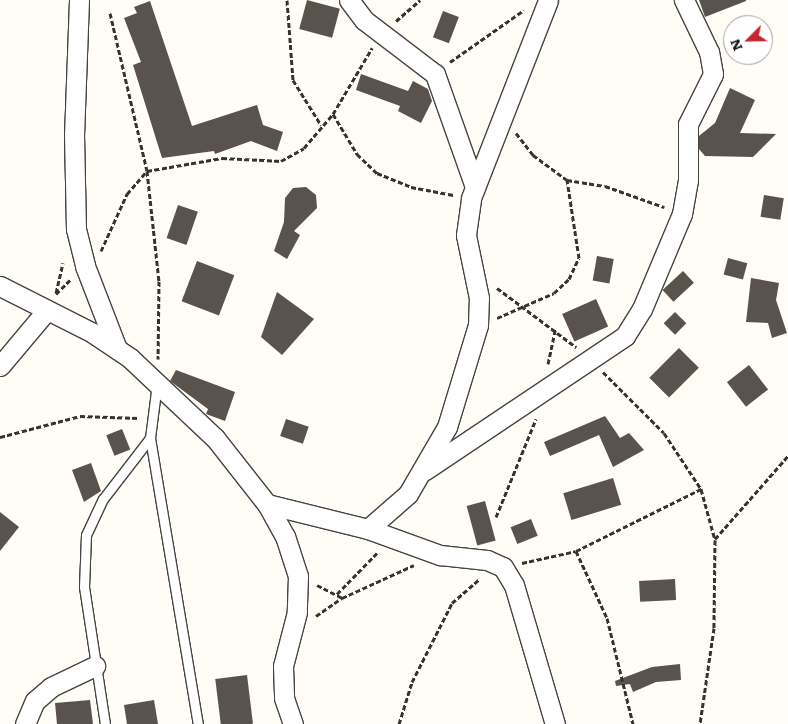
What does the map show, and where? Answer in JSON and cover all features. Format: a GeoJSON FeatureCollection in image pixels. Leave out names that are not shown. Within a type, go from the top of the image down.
{"type":"FeatureCollection","features":[{"type":"Feature","properties":{"kind":"street"},"geometry":{"type":"LineString","coordinates":[[79,0],[75,182],[76,229],[85,266],[117,349]]}},
{"type":"Feature","properties":{"kind":"street"},"geometry":{"type":"LineString","coordinates":[[350,0],[381,34],[434,74],[473,193]]}},
{"type":"Feature","properties":{"kind":"street"},"geometry":{"type":"LineString","coordinates":[[425,470],[625,336],[642,309],[682,214],[688,180],[688,124],[713,74],[709,52],[684,0]]}},
{"type":"Feature","properties":{"kind":"street"},"geometry":{"type":"LineString","coordinates":[[368,529],[395,510],[425,470],[447,427],[478,325],[474,274],[466,235],[473,193],[502,121],[541,2]]}},
{"type":"Feature","properties":{"kind":"street"},"geometry":{"type":"LineString","coordinates":[[0,286],[117,349],[157,382],[232,456],[267,504],[285,536],[298,576],[292,641],[283,686],[293,724]]}},
{"type":"Feature","properties":{"kind":"street"},"geometry":{"type":"LineString","coordinates":[[0,366],[47,310]]}},
{"type":"Feature","properties":{"kind":"street"},"geometry":{"type":"LineString","coordinates":[[267,504],[368,529],[440,555],[500,566],[514,585],[555,724]]}},
{"type":"Feature","properties":{"kind":"street"},"geometry":{"type":"LineString","coordinates":[[25,724],[35,702],[51,687],[95,666]]}},
{"type":"Feature","properties":{"kind":"lane"},"geometry":{"type":"LineString","coordinates":[[157,382],[150,421],[150,438],[198,724]]}},
{"type":"Feature","properties":{"kind":"lane"},"geometry":{"type":"LineString","coordinates":[[105,724],[84,587],[86,535],[103,499],[150,438]]}},
{"type":"Feature","properties":{"kind":"path"},"geometry":{"type":"LineString","coordinates":[[287,0],[293,80],[321,125]]}},
{"type":"Feature","properties":{"kind":"path"},"geometry":{"type":"LineString","coordinates":[[47,310],[56,293],[85,266],[112,234],[127,194],[147,172],[222,158],[281,161],[304,148],[321,125],[333,114],[381,34],[420,0]]}},
{"type":"Feature","properties":{"kind":"path"},"geometry":{"type":"LineString","coordinates":[[434,74],[499,24],[541,2]]}},
{"type":"Feature","properties":{"kind":"path"},"geometry":{"type":"LineString","coordinates":[[110,13],[147,172],[158,281],[157,382]]}},
{"type":"Feature","properties":{"kind":"path"},"geometry":{"type":"LineString","coordinates":[[333,114],[353,149],[377,173],[411,187],[473,193]]}},
{"type":"Feature","properties":{"kind":"path"},"geometry":{"type":"LineString","coordinates":[[502,121],[533,155],[568,180],[605,186],[682,214]]}},
{"type":"Feature","properties":{"kind":"path"},"geometry":{"type":"LineString","coordinates":[[478,325],[528,307],[559,289],[579,258],[568,180]]}},
{"type":"Feature","properties":{"kind":"path"},"geometry":{"type":"LineString","coordinates":[[474,274],[528,307],[591,360],[664,433],[701,489],[715,540],[714,628],[700,724]]}},
{"type":"Feature","properties":{"kind":"path"},"geometry":{"type":"LineString","coordinates":[[496,517],[536,422],[555,330]]}},
{"type":"Feature","properties":{"kind":"path"},"geometry":{"type":"LineString","coordinates":[[0,437],[80,416],[127,415],[150,421]]}},
{"type":"Feature","properties":{"kind":"path"},"geometry":{"type":"LineString","coordinates":[[715,540],[788,456]]}},
{"type":"Feature","properties":{"kind":"path"},"geometry":{"type":"LineString","coordinates":[[400,724],[412,682],[452,603],[500,566],[576,551],[701,489]]}},
{"type":"Feature","properties":{"kind":"path"},"geometry":{"type":"LineString","coordinates":[[336,594],[364,569],[387,536]]}},
{"type":"Feature","properties":{"kind":"path"},"geometry":{"type":"LineString","coordinates":[[576,551],[607,618],[633,724]]}},
{"type":"Feature","properties":{"kind":"path"},"geometry":{"type":"LineString","coordinates":[[292,641],[342,598],[440,555]]}},
{"type":"Feature","properties":{"kind":"path"},"geometry":{"type":"LineString","coordinates":[[298,576],[342,598]]}},
{"type":"Feature","properties":{"kind":"building"},"geometry":{"type":"Polygon","coordinates":[[[307,0],[340,9],[332,38],[299,29],[307,0]]]}},
{"type":"Feature","properties":{"kind":"building"},"geometry":{"type":"Polygon","coordinates":[[[699,0],[746,0],[746,1],[705,17],[699,0]]]}},
{"type":"Feature","properties":{"kind":"building"},"geometry":{"type":"Polygon","coordinates":[[[150,1],[192,126],[257,105],[263,125],[283,132],[277,151],[251,141],[215,154],[214,151],[162,158],[133,65],[141,62],[124,18],[137,13],[134,7],[150,1]]]}},
{"type":"Feature","properties":{"kind":"building"},"geometry":{"type":"Polygon","coordinates":[[[443,11],[459,17],[449,43],[433,37],[443,11]]]}},
{"type":"Feature","properties":{"kind":"building"},"geometry":{"type":"Polygon","coordinates":[[[361,74],[408,91],[413,81],[428,89],[432,101],[421,123],[398,111],[400,106],[356,90],[361,74]]]}},
{"type":"Feature","properties":{"kind":"building"},"geometry":{"type":"Polygon","coordinates":[[[730,88],[755,100],[740,133],[776,134],[753,157],[705,156],[699,149],[699,136],[715,123],[730,88]]]}},
{"type":"Feature","properties":{"kind":"building"},"geometry":{"type":"Polygon","coordinates":[[[306,187],[316,195],[317,208],[294,231],[300,235],[287,259],[274,251],[284,222],[285,198],[293,188],[306,187]]]}},
{"type":"Feature","properties":{"kind":"building"},"geometry":{"type":"Polygon","coordinates":[[[764,195],[784,198],[780,220],[761,217],[764,195]]]}},
{"type":"Feature","properties":{"kind":"building"},"geometry":{"type":"Polygon","coordinates":[[[178,205],[198,212],[186,245],[167,238],[178,205]]]}},
{"type":"Feature","properties":{"kind":"building"},"geometry":{"type":"Polygon","coordinates":[[[597,256],[614,259],[609,284],[593,281],[597,256]]]}},
{"type":"Feature","properties":{"kind":"building"},"geometry":{"type":"Polygon","coordinates":[[[728,258],[747,263],[743,280],[724,274],[728,258]]]}},
{"type":"Feature","properties":{"kind":"building"},"geometry":{"type":"Polygon","coordinates":[[[197,261],[234,275],[219,315],[182,301],[197,261]]]}},
{"type":"Feature","properties":{"kind":"building"},"geometry":{"type":"Polygon","coordinates":[[[683,271],[694,283],[673,302],[663,290],[683,271]]]}},
{"type":"Feature","properties":{"kind":"building"},"geometry":{"type":"Polygon","coordinates":[[[751,278],[779,283],[776,300],[787,333],[772,338],[768,323],[746,322],[751,278]]]}},
{"type":"Feature","properties":{"kind":"building"},"geometry":{"type":"Polygon","coordinates":[[[277,292],[314,319],[282,355],[261,337],[277,292]]]}},
{"type":"Feature","properties":{"kind":"building"},"geometry":{"type":"Polygon","coordinates":[[[596,299],[608,326],[574,341],[562,314],[596,299]]]}},
{"type":"Feature","properties":{"kind":"building"},"geometry":{"type":"Polygon","coordinates":[[[675,312],[686,323],[675,335],[664,323],[675,312]]]}},
{"type":"Feature","properties":{"kind":"building"},"geometry":{"type":"Polygon","coordinates":[[[679,348],[699,368],[669,397],[649,378],[679,348]]]}},
{"type":"Feature","properties":{"kind":"building"},"geometry":{"type":"Polygon","coordinates":[[[749,365],[768,389],[746,407],[727,382],[749,365]]]}},
{"type":"Feature","properties":{"kind":"building"},"geometry":{"type":"Polygon","coordinates":[[[176,370],[235,392],[225,421],[206,414],[208,409],[170,381],[176,370]]]}},
{"type":"Feature","properties":{"kind":"building"},"geometry":{"type":"Polygon","coordinates":[[[605,416],[620,438],[629,433],[644,450],[613,467],[599,435],[550,456],[544,442],[605,416]]]}},
{"type":"Feature","properties":{"kind":"building"},"geometry":{"type":"Polygon","coordinates":[[[286,419],[309,427],[303,444],[280,436],[286,419]]]}},
{"type":"Feature","properties":{"kind":"building"},"geometry":{"type":"Polygon","coordinates":[[[122,429],[130,449],[114,456],[106,435],[122,429]]]}},
{"type":"Feature","properties":{"kind":"building"},"geometry":{"type":"Polygon","coordinates":[[[91,463],[101,491],[84,502],[72,470],[91,463]]]}},
{"type":"Feature","properties":{"kind":"building"},"geometry":{"type":"Polygon","coordinates":[[[613,478],[621,505],[571,520],[563,493],[613,478]]]}},
{"type":"Feature","properties":{"kind":"building"},"geometry":{"type":"Polygon","coordinates":[[[485,501],[496,541],[477,546],[467,506],[485,501]]]}},
{"type":"Feature","properties":{"kind":"building"},"geometry":{"type":"Polygon","coordinates":[[[0,512],[19,527],[0,551],[0,512]]]}},
{"type":"Feature","properties":{"kind":"building"},"geometry":{"type":"Polygon","coordinates":[[[531,519],[538,536],[517,544],[511,527],[531,519]]]}},
{"type":"Feature","properties":{"kind":"building"},"geometry":{"type":"Polygon","coordinates":[[[675,579],[676,600],[640,602],[639,581],[675,579]]]}},
{"type":"Feature","properties":{"kind":"building"},"geometry":{"type":"Polygon","coordinates":[[[680,664],[681,680],[656,682],[633,692],[630,684],[616,686],[615,681],[652,667],[680,664]]]}},
{"type":"Feature","properties":{"kind":"building"},"geometry":{"type":"Polygon","coordinates":[[[247,675],[253,724],[221,724],[215,679],[247,675]]]}},
{"type":"Feature","properties":{"kind":"building"},"geometry":{"type":"Polygon","coordinates":[[[90,700],[93,724],[57,724],[55,703],[90,700]]]}},
{"type":"Feature","properties":{"kind":"building"},"geometry":{"type":"Polygon","coordinates":[[[154,700],[158,724],[127,724],[124,705],[154,700]]]}}]}
